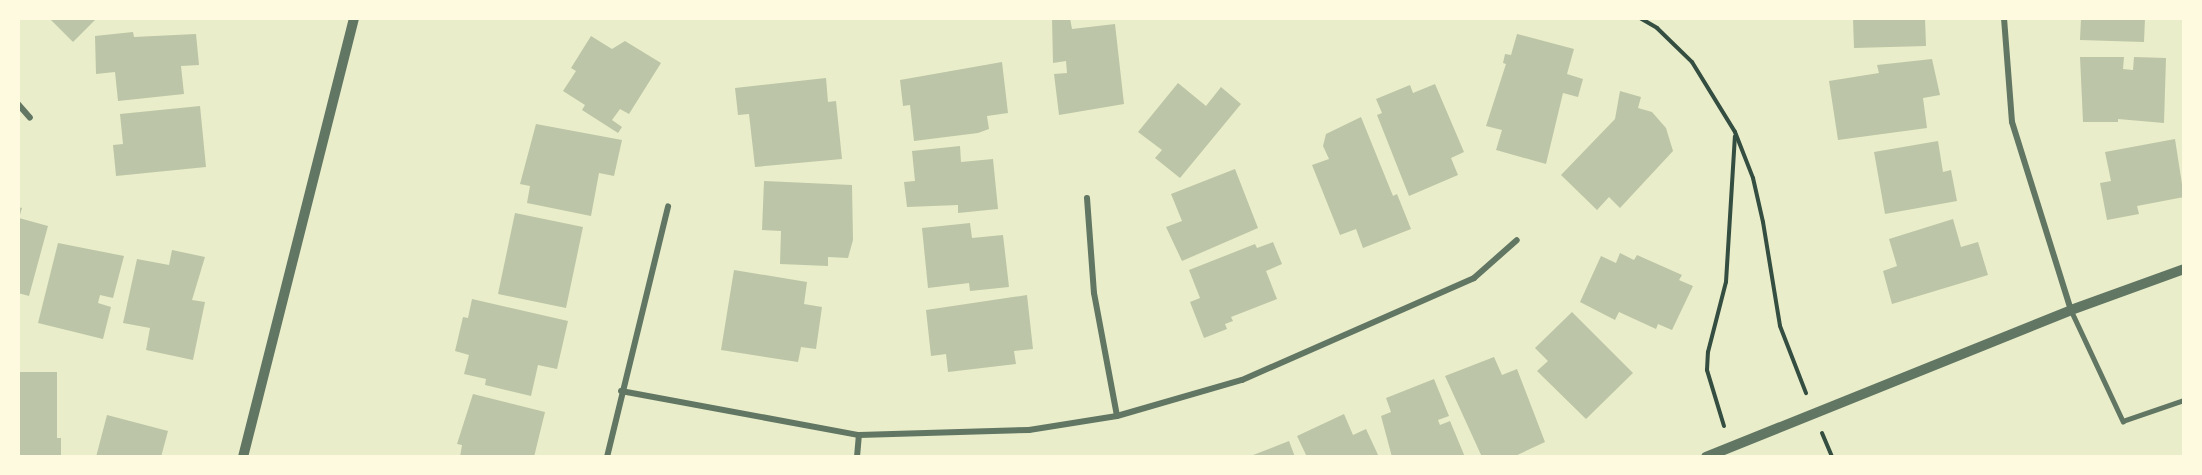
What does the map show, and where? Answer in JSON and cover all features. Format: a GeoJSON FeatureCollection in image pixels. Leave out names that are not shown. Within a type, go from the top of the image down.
{"type":"FeatureCollection","features":[{"type":"Feature","properties":{"kind":"street"},"geometry":{"type":"LineString","coordinates":[[243,457],[354,18]]}},
{"type":"Feature","properties":{"kind":"street"},"geometry":{"type":"LineString","coordinates":[[2004,18],[2012,122],[2071,310]]}},
{"type":"Feature","properties":{"kind":"street"},"geometry":{"type":"LineString","coordinates":[[18,104],[30,118]]}},
{"type":"Feature","properties":{"kind":"street"},"geometry":{"type":"LineString","coordinates":[[1087,198],[1094,293],[1117,416]]}},
{"type":"Feature","properties":{"kind":"street"},"geometry":{"type":"LineString","coordinates":[[607,457],[621,391],[668,206]]}},
{"type":"Feature","properties":{"kind":"street"},"geometry":{"type":"LineString","coordinates":[[621,391],[859,435],[1029,430],[1117,416],[1193,397],[1253,375],[1474,278],[1517,240]]}},
{"type":"Feature","properties":{"kind":"street"},"geometry":{"type":"LineString","coordinates":[[1706,457],[2071,310],[2184,269]]}},
{"type":"Feature","properties":{"kind":"street"},"geometry":{"type":"LineString","coordinates":[[857,457],[859,435]]}},
{"type":"Feature","properties":{"kind":"lane"},"geometry":{"type":"LineString","coordinates":[[2071,310],[2122,421],[2184,400]]}},
{"type":"Feature","properties":{"kind":"path"},"geometry":{"type":"LineString","coordinates":[[1640,18],[1657,28],[1692,62],[1716,96],[1735,132],[1752,178],[1763,222],[1780,326]]}},
{"type":"Feature","properties":{"kind":"path"},"geometry":{"type":"LineString","coordinates":[[1730,447],[1707,370],[1708,352],[1726,282],[1735,132]]}},
{"type":"Feature","properties":{"kind":"building"},"geometry":{"type":"Polygon","coordinates":[[[49,18],[97,18],[73,42],[49,18]]]}},
{"type":"Feature","properties":{"kind":"building"},"geometry":{"type":"Polygon","coordinates":[[[1052,18],[1070,18],[1072,29],[1115,24],[1124,104],[1059,115],[1054,74],[1067,73],[1066,61],[1053,63],[1052,18]]]}},
{"type":"Feature","properties":{"kind":"building"},"geometry":{"type":"Polygon","coordinates":[[[1853,18],[1925,18],[1926,46],[1854,48],[1853,18]]]}},
{"type":"Feature","properties":{"kind":"building"},"geometry":{"type":"Polygon","coordinates":[[[2081,18],[2145,18],[2144,42],[2080,40],[2081,18]]]}},
{"type":"Feature","properties":{"kind":"building"},"geometry":{"type":"Polygon","coordinates":[[[133,32],[134,37],[196,34],[199,65],[181,66],[184,94],[118,101],[115,72],[96,74],[95,36],[133,32]]]}},
{"type":"Feature","properties":{"kind":"building"},"geometry":{"type":"Polygon","coordinates":[[[1517,34],[1574,49],[1567,74],[1583,79],[1578,97],[1563,93],[1546,164],[1496,150],[1502,130],[1486,126],[1506,64],[1503,63],[1505,54],[1511,55],[1517,34]]]}},
{"type":"Feature","properties":{"kind":"building"},"geometry":{"type":"Polygon","coordinates":[[[591,36],[612,49],[625,41],[661,63],[629,114],[620,109],[612,120],[622,127],[618,133],[582,110],[585,105],[563,91],[576,71],[571,68],[591,36]]]}},
{"type":"Feature","properties":{"kind":"building"},"geometry":{"type":"Polygon","coordinates":[[[2080,57],[2124,57],[2123,69],[2133,70],[2134,57],[2166,58],[2164,123],[2118,119],[2118,122],[2083,122],[2080,57]]]}},
{"type":"Feature","properties":{"kind":"building"},"geometry":{"type":"Polygon","coordinates":[[[1932,59],[1940,95],[1923,98],[1927,128],[1838,140],[1829,81],[1879,73],[1877,65],[1932,59]]]}},
{"type":"Feature","properties":{"kind":"building"},"geometry":{"type":"Polygon","coordinates":[[[1002,62],[1008,113],[987,116],[989,129],[978,133],[914,141],[910,105],[903,106],[900,80],[1002,62]]]}},
{"type":"Feature","properties":{"kind":"building"},"geometry":{"type":"Polygon","coordinates":[[[826,78],[828,102],[836,101],[842,159],[755,167],[749,114],[738,115],[735,88],[826,78]]]}},
{"type":"Feature","properties":{"kind":"building"},"geometry":{"type":"Polygon","coordinates":[[[1178,83],[1206,106],[1221,87],[1241,104],[1180,178],[1155,158],[1162,150],[1138,132],[1178,83]]]}},
{"type":"Feature","properties":{"kind":"building"},"geometry":{"type":"Polygon","coordinates":[[[1435,84],[1464,152],[1451,158],[1458,175],[1409,196],[1377,115],[1382,113],[1376,99],[1410,85],[1413,93],[1435,84]]]}},
{"type":"Feature","properties":{"kind":"building"},"geometry":{"type":"Polygon","coordinates":[[[1620,91],[1641,97],[1638,108],[1652,112],[1666,128],[1673,151],[1620,208],[1609,197],[1597,210],[1561,175],[1615,119],[1620,91]]]}},
{"type":"Feature","properties":{"kind":"building"},"geometry":{"type":"Polygon","coordinates":[[[200,106],[206,167],[116,176],[113,145],[123,144],[120,114],[200,106]]]}},
{"type":"Feature","properties":{"kind":"building"},"geometry":{"type":"Polygon","coordinates":[[[1361,117],[1393,196],[1397,194],[1411,229],[1363,248],[1356,229],[1340,235],[1312,165],[1329,159],[1323,146],[1326,134],[1361,117]]]}},
{"type":"Feature","properties":{"kind":"building"},"geometry":{"type":"Polygon","coordinates":[[[536,124],[622,140],[614,176],[599,173],[591,216],[527,203],[530,186],[520,184],[536,124]]]}},
{"type":"Feature","properties":{"kind":"building"},"geometry":{"type":"Polygon","coordinates":[[[2175,139],[2184,197],[2137,206],[2139,214],[2107,220],[2100,183],[2111,181],[2105,152],[2175,139]]]}},
{"type":"Feature","properties":{"kind":"building"},"geometry":{"type":"Polygon","coordinates":[[[1938,141],[1943,172],[1951,170],[1957,201],[1885,214],[1874,152],[1938,141]]]}},
{"type":"Feature","properties":{"kind":"building"},"geometry":{"type":"Polygon","coordinates":[[[960,146],[961,162],[993,159],[998,209],[958,213],[958,205],[907,207],[904,182],[915,181],[912,151],[960,146]]]}},
{"type":"Feature","properties":{"kind":"building"},"geometry":{"type":"Polygon","coordinates":[[[1235,169],[1258,228],[1182,261],[1166,227],[1182,221],[1171,194],[1235,169]]]}},
{"type":"Feature","properties":{"kind":"building"},"geometry":{"type":"Polygon","coordinates":[[[764,181],[852,185],[853,240],[848,258],[828,257],[828,266],[780,264],[781,231],[762,230],[764,181]]]}},
{"type":"Feature","properties":{"kind":"building"},"geometry":{"type":"Polygon","coordinates":[[[18,207],[22,208],[19,218],[48,226],[29,296],[18,293],[18,207]]]}},
{"type":"Feature","properties":{"kind":"building"},"geometry":{"type":"Polygon","coordinates":[[[515,213],[583,227],[566,308],[498,294],[515,213]]]}},
{"type":"Feature","properties":{"kind":"building"},"geometry":{"type":"Polygon","coordinates":[[[1953,219],[1961,247],[1978,242],[1988,275],[1892,304],[1883,271],[1897,266],[1889,239],[1953,219]]]}},
{"type":"Feature","properties":{"kind":"building"},"geometry":{"type":"Polygon","coordinates":[[[970,223],[972,238],[1003,235],[1009,287],[970,291],[969,283],[928,288],[922,228],[970,223]]]}},
{"type":"Feature","properties":{"kind":"building"},"geometry":{"type":"Polygon","coordinates":[[[1273,242],[1282,264],[1266,271],[1277,299],[1231,317],[1233,321],[1225,324],[1227,329],[1204,338],[1190,302],[1200,298],[1189,270],[1255,244],[1257,248],[1273,242]]]}},
{"type":"Feature","properties":{"kind":"building"},"geometry":{"type":"Polygon","coordinates":[[[58,243],[124,256],[113,298],[100,295],[98,303],[111,307],[103,339],[38,323],[58,243]]]}},
{"type":"Feature","properties":{"kind":"building"},"geometry":{"type":"Polygon","coordinates":[[[172,250],[205,257],[192,300],[205,302],[193,360],[146,350],[150,328],[123,323],[137,259],[169,265],[172,250]]]}},
{"type":"Feature","properties":{"kind":"building"},"geometry":{"type":"Polygon","coordinates":[[[1620,253],[1634,260],[1637,255],[1682,275],[1679,280],[1693,286],[1672,330],[1658,324],[1656,329],[1619,312],[1615,320],[1580,302],[1601,256],[1616,263],[1620,253]]]}},
{"type":"Feature","properties":{"kind":"building"},"geometry":{"type":"Polygon","coordinates":[[[734,270],[807,282],[804,304],[822,307],[816,349],[801,347],[798,362],[721,350],[734,270]]]}},
{"type":"Feature","properties":{"kind":"building"},"geometry":{"type":"Polygon","coordinates":[[[1027,295],[1033,349],[1014,351],[1016,364],[948,372],[946,354],[931,356],[926,310],[1027,295]]]}},
{"type":"Feature","properties":{"kind":"building"},"geometry":{"type":"Polygon","coordinates":[[[472,299],[568,321],[557,369],[538,365],[531,396],[485,385],[486,379],[464,374],[469,355],[455,351],[463,317],[468,318],[472,299]]]}},
{"type":"Feature","properties":{"kind":"building"},"geometry":{"type":"Polygon","coordinates":[[[1572,312],[1633,373],[1586,419],[1537,371],[1548,361],[1535,348],[1572,312]]]}},
{"type":"Feature","properties":{"kind":"building"},"geometry":{"type":"Polygon","coordinates":[[[1494,357],[1502,375],[1517,369],[1545,442],[1513,457],[1482,457],[1445,376],[1494,357]]]}},
{"type":"Feature","properties":{"kind":"building"},"geometry":{"type":"Polygon","coordinates":[[[18,372],[57,372],[57,438],[61,438],[61,457],[18,457],[18,372]]]}},
{"type":"Feature","properties":{"kind":"building"},"geometry":{"type":"Polygon","coordinates":[[[1434,379],[1449,416],[1438,420],[1440,425],[1450,421],[1465,457],[1392,457],[1381,416],[1391,412],[1386,398],[1434,379]]]}},
{"type":"Feature","properties":{"kind":"building"},"geometry":{"type":"Polygon","coordinates":[[[473,394],[545,412],[534,457],[460,457],[462,445],[457,444],[473,394]]]}},
{"type":"Feature","properties":{"kind":"building"},"geometry":{"type":"Polygon","coordinates":[[[1344,414],[1353,435],[1366,429],[1379,457],[1307,457],[1297,436],[1344,414]]]}},
{"type":"Feature","properties":{"kind":"building"},"geometry":{"type":"Polygon","coordinates":[[[107,415],[168,431],[161,457],[96,457],[107,415]]]}},
{"type":"Feature","properties":{"kind":"building"},"geometry":{"type":"Polygon","coordinates":[[[1289,441],[1295,457],[1248,457],[1289,441]]]}}]}
